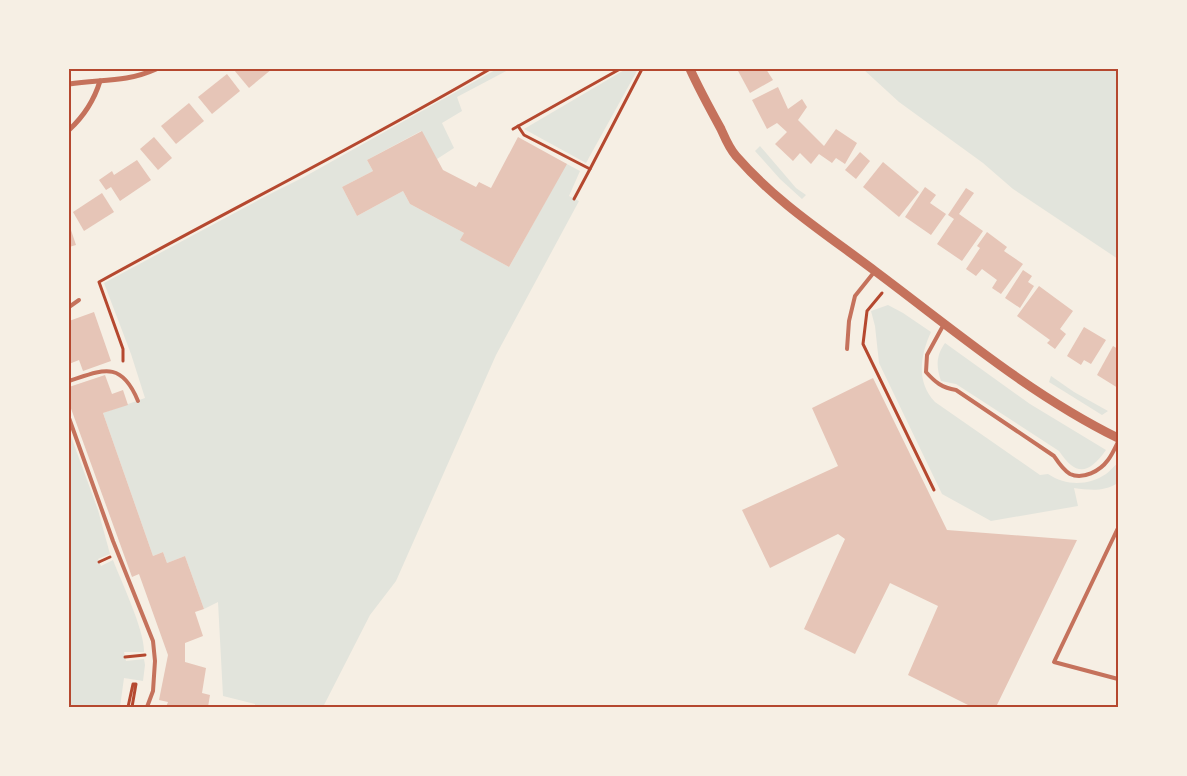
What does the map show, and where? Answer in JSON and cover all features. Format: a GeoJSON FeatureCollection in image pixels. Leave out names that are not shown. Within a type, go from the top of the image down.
{"type":"FeatureCollection","features":[{"type":"Feature","properties":{"kind":"street"},"geometry":{"type":"LineString","coordinates":[[69,84],[125,79],[156,69]]}},
{"type":"Feature","properties":{"kind":"street"},"geometry":{"type":"LineString","coordinates":[[690,69],[734,154],[766,188],[797,215],[1042,395],[1082,420],[1118,438]]}},
{"type":"Feature","properties":{"kind":"street"},"geometry":{"type":"LineString","coordinates":[[69,130],[86,112],[100,81]]}},
{"type":"Feature","properties":{"kind":"lane"},"geometry":{"type":"LineString","coordinates":[[847,349],[849,321],[855,296],[875,271]]}},
{"type":"Feature","properties":{"kind":"lane"},"geometry":{"type":"LineString","coordinates":[[69,307],[79,300]]}},
{"type":"Feature","properties":{"kind":"lane"},"geometry":{"type":"LineString","coordinates":[[944,324],[927,355],[926,372],[933,381],[945,388],[956,390],[1054,456],[1060,466],[1070,474],[1084,476],[1098,469],[1108,460],[1118,442]]}},
{"type":"Feature","properties":{"kind":"lane"},"geometry":{"type":"LineString","coordinates":[[69,380],[109,370],[123,376],[128,381],[138,401]]}},
{"type":"Feature","properties":{"kind":"lane"},"geometry":{"type":"LineString","coordinates":[[69,418],[113,541],[153,641],[155,668],[153,691],[147,707]]}},
{"type":"Feature","properties":{"kind":"lane"},"geometry":{"type":"LineString","coordinates":[[1118,528],[1054,662],[1118,679]]}},
{"type":"Feature","properties":{"kind":"path"},"geometry":{"type":"LineString","coordinates":[[123,362],[123,349],[99,282],[188,233],[244,205],[490,69]]}},
{"type":"Feature","properties":{"kind":"path"},"geometry":{"type":"LineString","coordinates":[[513,130],[620,69]]}},
{"type":"Feature","properties":{"kind":"path"},"geometry":{"type":"LineString","coordinates":[[574,199],[642,69]]}},
{"type":"Feature","properties":{"kind":"path"},"geometry":{"type":"LineString","coordinates":[[518,126],[524,135],[590,168]]}},
{"type":"Feature","properties":{"kind":"path"},"geometry":{"type":"LineString","coordinates":[[890,282],[867,311],[863,344],[934,490]]}},
{"type":"Feature","properties":{"kind":"path"},"geometry":{"type":"LineString","coordinates":[[99,562],[113,556]]}},
{"type":"Feature","properties":{"kind":"path"},"geometry":{"type":"LineString","coordinates":[[125,658],[146,655]]}},
{"type":"Feature","properties":{"kind":"path"},"geometry":{"type":"LineString","coordinates":[[128,707],[133,684],[136,684],[132,707]]}},
{"type":"Feature","properties":{"kind":"shaded area"},"geometry":{"type":"Polygon","coordinates":[[[497,69],[510,69],[457,97],[462,111],[442,123],[454,148],[437,159],[421,131],[367,160],[373,171],[342,187],[357,216],[403,191],[410,204],[464,233],[461,240],[509,267],[565,163],[580,171],[569,196],[579,201],[496,355],[396,581],[370,615],[323,707],[255,707],[255,704],[223,696],[218,602],[204,609],[185,556],[167,563],[163,552],[153,556],[103,413],[145,398],[131,354],[104,283],[304,177],[497,69]]]}},
{"type":"Feature","properties":{"kind":"shaded area"},"geometry":{"type":"Polygon","coordinates":[[[626,69],[638,69],[586,163],[524,129],[626,69]]]}},
{"type":"Feature","properties":{"kind":"shaded area"},"geometry":{"type":"Polygon","coordinates":[[[863,69],[1118,69],[1118,259],[1013,189],[983,163],[899,102],[863,69]]]}},
{"type":"Feature","properties":{"kind":"shaded area"},"geometry":{"type":"Polygon","coordinates":[[[760,146],[796,188],[806,195],[802,199],[780,179],[755,151],[760,146]]]}},
{"type":"Feature","properties":{"kind":"shaded area"},"geometry":{"type":"Polygon","coordinates":[[[888,305],[931,332],[922,359],[922,377],[929,394],[935,402],[1040,475],[1048,474],[1062,481],[1077,483],[1092,481],[1106,474],[1118,463],[1118,483],[1102,489],[1074,488],[1078,506],[991,521],[942,494],[879,363],[875,326],[871,311],[888,305]]]}},
{"type":"Feature","properties":{"kind":"shaded area"},"geometry":{"type":"Polygon","coordinates":[[[945,343],[1030,404],[1106,450],[1088,468],[1077,468],[1071,465],[1059,451],[956,384],[941,381],[938,361],[945,343]]]}},
{"type":"Feature","properties":{"kind":"shaded area"},"geometry":{"type":"Polygon","coordinates":[[[1051,376],[1074,392],[1108,411],[1102,415],[1049,382],[1051,376]]]}},
{"type":"Feature","properties":{"kind":"shaded area"},"geometry":{"type":"Polygon","coordinates":[[[69,431],[98,510],[110,554],[98,559],[101,566],[113,560],[141,632],[144,652],[124,652],[126,661],[144,659],[143,681],[124,678],[120,707],[69,707],[69,431]]]}},
{"type":"Feature","properties":{"kind":"building"},"geometry":{"type":"Polygon","coordinates":[[[235,69],[272,69],[249,88],[235,69]]]}},
{"type":"Feature","properties":{"kind":"building"},"geometry":{"type":"Polygon","coordinates":[[[737,69],[766,69],[773,80],[750,93],[737,69]]]}},
{"type":"Feature","properties":{"kind":"building"},"geometry":{"type":"Polygon","coordinates":[[[227,74],[240,91],[212,114],[198,97],[227,74]]]}},
{"type":"Feature","properties":{"kind":"building"},"geometry":{"type":"Polygon","coordinates":[[[778,87],[788,109],[802,99],[807,107],[798,120],[824,146],[836,129],[857,143],[845,164],[836,158],[832,163],[819,154],[811,164],[800,153],[793,161],[775,144],[787,132],[777,123],[767,129],[752,100],[778,87]]]}},
{"type":"Feature","properties":{"kind":"building"},"geometry":{"type":"Polygon","coordinates":[[[189,103],[204,121],[176,144],[161,126],[189,103]]]}},
{"type":"Feature","properties":{"kind":"building"},"geometry":{"type":"Polygon","coordinates":[[[422,131],[443,170],[476,187],[479,182],[491,188],[518,137],[567,164],[509,267],[460,240],[464,233],[410,204],[403,191],[357,216],[342,187],[373,171],[367,160],[422,131]]]}},
{"type":"Feature","properties":{"kind":"building"},"geometry":{"type":"Polygon","coordinates":[[[154,137],[172,158],[158,170],[140,149],[154,137]]]}},
{"type":"Feature","properties":{"kind":"building"},"geometry":{"type":"Polygon","coordinates":[[[860,152],[870,161],[856,179],[845,170],[860,152]]]}},
{"type":"Feature","properties":{"kind":"building"},"geometry":{"type":"Polygon","coordinates":[[[137,160],[151,180],[120,201],[111,187],[106,190],[99,180],[112,171],[114,175],[137,160]]]}},
{"type":"Feature","properties":{"kind":"building"},"geometry":{"type":"Polygon","coordinates":[[[883,162],[919,192],[899,217],[863,187],[883,162]]]}},
{"type":"Feature","properties":{"kind":"building"},"geometry":{"type":"Polygon","coordinates":[[[925,187],[936,195],[930,203],[946,214],[931,235],[905,217],[925,187]]]}},
{"type":"Feature","properties":{"kind":"building"},"geometry":{"type":"Polygon","coordinates":[[[966,188],[974,193],[959,214],[983,231],[962,261],[937,244],[954,219],[948,215],[966,188]]]}},
{"type":"Feature","properties":{"kind":"building"},"geometry":{"type":"Polygon","coordinates":[[[102,193],[114,212],[84,231],[73,212],[102,193]]]}},
{"type":"Feature","properties":{"kind":"building"},"geometry":{"type":"Polygon","coordinates":[[[69,224],[76,245],[69,247],[69,224]]]}},
{"type":"Feature","properties":{"kind":"building"},"geometry":{"type":"Polygon","coordinates":[[[987,232],[1007,247],[1004,251],[1023,264],[1001,294],[992,288],[997,280],[982,269],[976,276],[966,269],[980,248],[977,246],[987,232]]]}},
{"type":"Feature","properties":{"kind":"building"},"geometry":{"type":"Polygon","coordinates":[[[1023,270],[1032,276],[1028,282],[1034,286],[1020,308],[1005,298],[1023,270]]]}},
{"type":"Feature","properties":{"kind":"building"},"geometry":{"type":"Polygon","coordinates":[[[1039,286],[1073,311],[1060,329],[1066,334],[1055,349],[1047,343],[1050,340],[1017,316],[1039,286]]]}},
{"type":"Feature","properties":{"kind":"building"},"geometry":{"type":"Polygon","coordinates":[[[94,312],[111,361],[83,371],[79,360],[69,364],[69,321],[94,312]]]}},
{"type":"Feature","properties":{"kind":"building"},"geometry":{"type":"Polygon","coordinates":[[[1084,327],[1106,340],[1091,364],[1084,360],[1081,365],[1067,356],[1084,327]]]}},
{"type":"Feature","properties":{"kind":"building"},"geometry":{"type":"Polygon","coordinates":[[[1113,346],[1118,349],[1118,388],[1097,375],[1113,346]]]}},
{"type":"Feature","properties":{"kind":"building"},"geometry":{"type":"Polygon","coordinates":[[[105,375],[112,394],[123,390],[128,405],[103,413],[153,556],[163,552],[167,563],[185,556],[204,609],[195,612],[203,636],[185,643],[185,662],[206,668],[202,693],[210,695],[208,707],[166,707],[168,702],[159,700],[168,655],[139,574],[132,577],[69,403],[69,387],[105,375]]]}},
{"type":"Feature","properties":{"kind":"building"},"geometry":{"type":"Polygon","coordinates":[[[873,378],[947,530],[1077,540],[996,707],[972,707],[908,675],[938,606],[890,583],[855,654],[804,629],[845,539],[838,534],[770,568],[742,510],[838,466],[812,408],[873,378]]]}}]}
